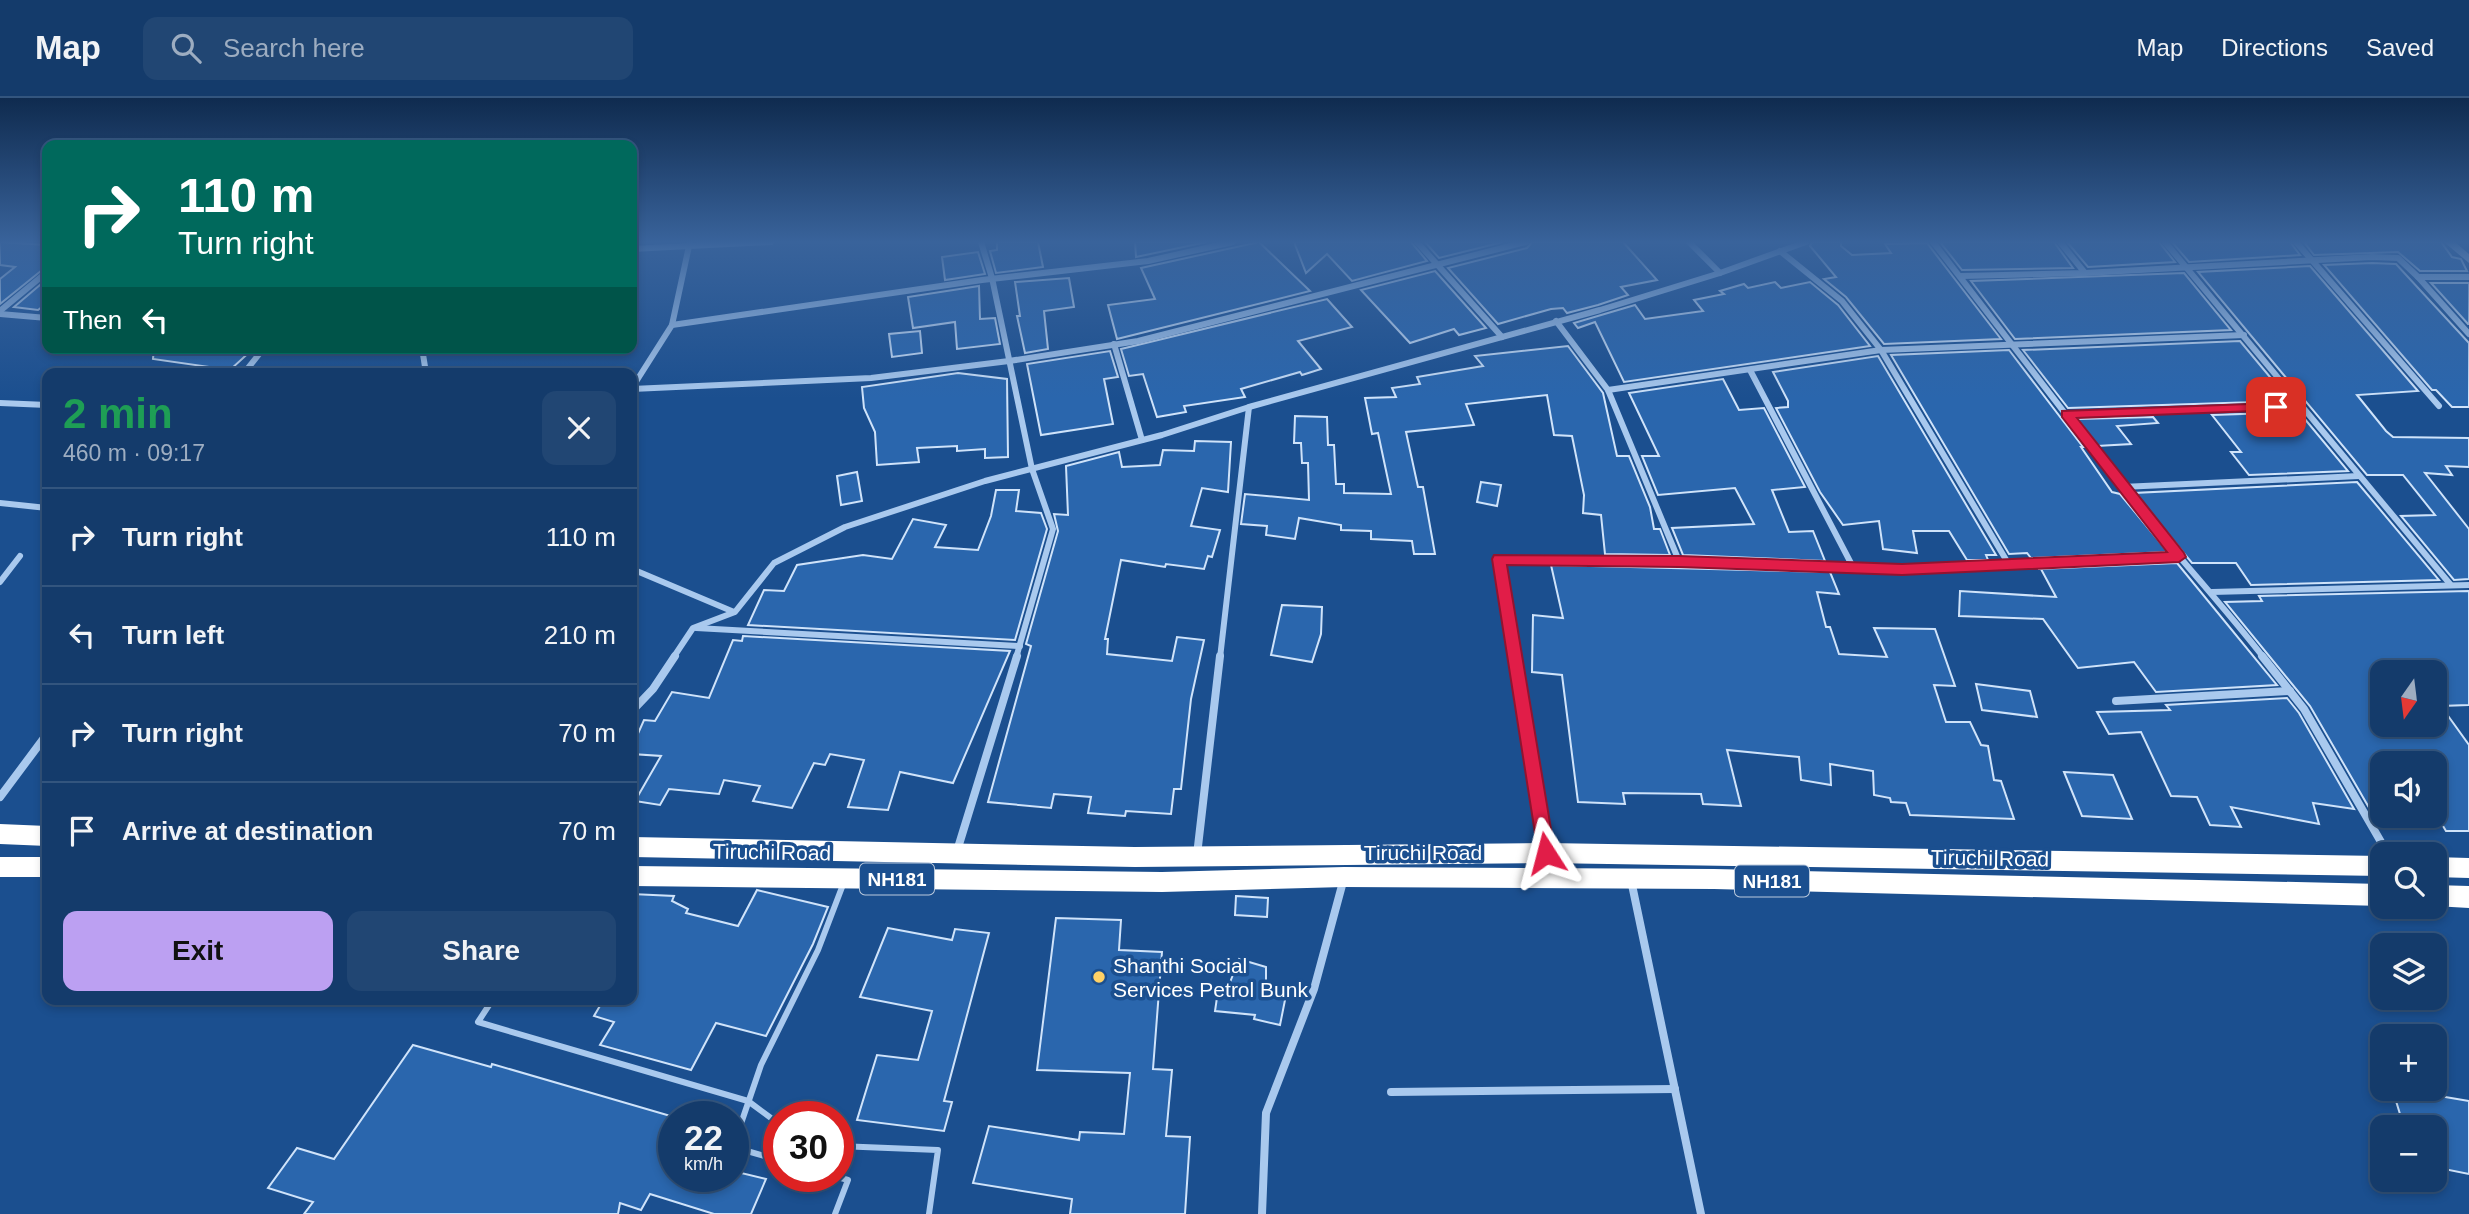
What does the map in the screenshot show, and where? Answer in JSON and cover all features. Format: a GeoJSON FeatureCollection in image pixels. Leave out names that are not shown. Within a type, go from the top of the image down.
{"type":"FeatureCollection","features":[{"type":"Feature","properties":{"kind":"highway"},"geometry":{"type":"LineString","coordinates":[[0,834],[42,835]]}},
{"type":"Feature","properties":{"kind":"highway","name":"Tiruchi Road"},"geometry":{"type":"LineString","coordinates":[[637,847],[955,855],[1546,853],[2370,866]]}},
{"type":"Feature","properties":{"kind":"highway"},"geometry":{"type":"LineString","coordinates":[[0,867],[42,867]]}},
{"type":"Feature","properties":{"kind":"highway"},"geometry":{"type":"LineString","coordinates":[[2447,867],[2469,868]]}},
{"type":"Feature","properties":{"kind":"highway","name":"Tiruchi Road"},"geometry":{"type":"LineString","coordinates":[[637,876],[1162,882],[1344,877],[1631,879],[2370,895]]}},
{"type":"Feature","properties":{"kind":"highway"},"geometry":{"type":"LineString","coordinates":[[2447,896],[2469,897]]}},
{"type":"Feature","properties":{"kind":"street"},"geometry":{"type":"LineString","coordinates":[[0,313],[22,294]]}},
{"type":"Feature","properties":{"kind":"street"},"geometry":{"type":"LineString","coordinates":[[637,380],[671,326],[678,294]]}},
{"type":"Feature","properties":{"kind":"street"},"geometry":{"type":"LineString","coordinates":[[671,326],[884,294]]}},
{"type":"Feature","properties":{"kind":"street"},"geometry":{"type":"LineString","coordinates":[[955,855],[993,740],[1053,529],[1032,469],[995,294]]}},
{"type":"Feature","properties":{"kind":"street"},"geometry":{"type":"LineString","coordinates":[[637,388],[871,378],[1009,362],[1138,341],[1325,294]]}},
{"type":"Feature","properties":{"kind":"street"},"geometry":{"type":"LineString","coordinates":[[1463,294],[1502,337]]}},
{"type":"Feature","properties":{"kind":"street"},"geometry":{"type":"LineString","coordinates":[[637,706],[653,689],[693,628],[735,612],[774,563],[845,527],[985,481],[1142,440],[1648,294]]}},
{"type":"Feature","properties":{"kind":"street"},"geometry":{"type":"LineString","coordinates":[[1833,294],[1881,350],[2008,563]]}},
{"type":"Feature","properties":{"kind":"street"},"geometry":{"type":"LineString","coordinates":[[1975,294],[2122,487],[2179,557],[2212,592],[2304,709],[2381,842]]}},
{"type":"Feature","properties":{"kind":"street"},"geometry":{"type":"LineString","coordinates":[[2210,294],[2450,584]]}},
{"type":"Feature","properties":{"kind":"street"},"geometry":{"type":"LineString","coordinates":[[2343,294],[2439,406]]}},
{"type":"Feature","properties":{"kind":"street"},"geometry":{"type":"LineString","coordinates":[[2433,294],[2469,334]]}},
{"type":"Feature","properties":{"kind":"street"},"geometry":{"type":"LineString","coordinates":[[0,313],[42,317]]}},
{"type":"Feature","properties":{"kind":"street"},"geometry":{"type":"LineString","coordinates":[[1556,321],[1608,390],[1679,561]]}},
{"type":"Feature","properties":{"kind":"street"},"geometry":{"type":"LineString","coordinates":[[1608,390],[1881,350],[2244,335]]}},
{"type":"Feature","properties":{"kind":"street"},"geometry":{"type":"LineString","coordinates":[[1114,344],[1142,440]]}},
{"type":"Feature","properties":{"kind":"street"},"geometry":{"type":"LineString","coordinates":[[248,368],[259,354]]}},
{"type":"Feature","properties":{"kind":"street"},"geometry":{"type":"LineString","coordinates":[[1750,370],[1854,569]]}},
{"type":"Feature","properties":{"kind":"street"},"geometry":{"type":"LineString","coordinates":[[0,403],[42,405]]}},
{"type":"Feature","properties":{"kind":"street"},"geometry":{"type":"LineString","coordinates":[[2066,414],[2302,406]]}},
{"type":"Feature","properties":{"kind":"street"},"geometry":{"type":"LineString","coordinates":[[1197,856],[1249,407]]}},
{"type":"Feature","properties":{"kind":"street"},"geometry":{"type":"LineString","coordinates":[[2122,487],[2360,476]]}},
{"type":"Feature","properties":{"kind":"street"},"geometry":{"type":"LineString","coordinates":[[0,503],[42,507]]}},
{"type":"Feature","properties":{"kind":"street"},"geometry":{"type":"LineString","coordinates":[[0,582],[20,556]]}},
{"type":"Feature","properties":{"kind":"street"},"geometry":{"type":"LineString","coordinates":[[1546,853],[1499,559],[1679,561],[1902,569],[2179,557]]}},
{"type":"Feature","properties":{"kind":"street"},"geometry":{"type":"LineString","coordinates":[[637,571],[735,612]]}},
{"type":"Feature","properties":{"kind":"street"},"geometry":{"type":"LineString","coordinates":[[2212,592],[2469,584]]}},
{"type":"Feature","properties":{"kind":"street"},"geometry":{"type":"LineString","coordinates":[[693,628],[1020,646]]}},
{"type":"Feature","properties":{"kind":"street"},"geometry":{"type":"LineString","coordinates":[[2116,701],[2290,691]]}},
{"type":"Feature","properties":{"kind":"street"},"geometry":{"type":"LineString","coordinates":[[0,797],[42,741]]}},
{"type":"Feature","properties":{"kind":"street"},"geometry":{"type":"LineString","coordinates":[[1262,1214],[1266,1113],[1314,989],[1344,877]]}},
{"type":"Feature","properties":{"kind":"street"},"geometry":{"type":"LineString","coordinates":[[1631,879],[1701,1214]]}},
{"type":"Feature","properties":{"kind":"street"},"geometry":{"type":"LineString","coordinates":[[1391,1092],[1675,1090]]}},
{"type":"Feature","properties":{"kind":"lane"},"geometry":{"type":"LineString","coordinates":[[489,1005],[478,1023],[748,1101],[761,1065],[818,950],[845,879]]}},
{"type":"Feature","properties":{"kind":"lane"},"geometry":{"type":"LineString","coordinates":[[854,1147],[938,1150],[929,1214]]}},
{"type":"Feature","properties":{"kind":"lane"},"geometry":{"type":"LineString","coordinates":[[835,1214],[843,1192]]}},
{"type":"Feature","properties":{"kind":"building"},"geometry":{"type":"Polygon","coordinates":[[[0,294],[12,294],[0,304],[0,294]]]}},
{"type":"Feature","properties":{"kind":"building"},"geometry":{"type":"Polygon","coordinates":[[[29,294],[42,294],[42,307],[38,310],[14,307],[29,294]]]}},
{"type":"Feature","properties":{"kind":"building"},"geometry":{"type":"Polygon","coordinates":[[[927,294],[979,294],[980,319],[995,318],[1000,344],[957,349],[955,322],[913,328],[908,297],[927,294]]]}},
{"type":"Feature","properties":{"kind":"building"},"geometry":{"type":"Polygon","coordinates":[[[1017,294],[1072,294],[1074,307],[1044,311],[1048,349],[1025,353],[1017,316],[1020,316],[1017,294]]]}},
{"type":"Feature","properties":{"kind":"building"},"geometry":{"type":"Polygon","coordinates":[[[1153,294],[1298,294],[1117,339],[1108,305],[1155,299],[1153,294]]]}},
{"type":"Feature","properties":{"kind":"building"},"geometry":{"type":"Polygon","coordinates":[[[1365,294],[1456,294],[1486,328],[1459,335],[1454,329],[1410,343],[1365,294]]]}},
{"type":"Feature","properties":{"kind":"building"},"geometry":{"type":"Polygon","coordinates":[[[1471,294],[1628,295],[1567,313],[1563,308],[1551,309],[1498,324],[1471,294]]]}},
{"type":"Feature","properties":{"kind":"building"},"geometry":{"type":"Polygon","coordinates":[[[1724,294],[1825,294],[1838,305],[1870,346],[1624,382],[1595,322],[1578,328],[1574,323],[1635,305],[1645,319],[1703,311],[1694,300],[1724,294]]]}},
{"type":"Feature","properties":{"kind":"building"},"geometry":{"type":"Polygon","coordinates":[[[1842,294],[1966,294],[2001,339],[1884,344],[1842,294]]]}},
{"type":"Feature","properties":{"kind":"building"},"geometry":{"type":"Polygon","coordinates":[[[1981,294],[2201,294],[2231,330],[2015,339],[1981,294]]]}},
{"type":"Feature","properties":{"kind":"building"},"geometry":{"type":"Polygon","coordinates":[[[2216,294],[2334,294],[2418,391],[2357,395],[2386,431],[2393,437],[2469,438],[2469,467],[2446,466],[2452,475],[2425,473],[2469,529],[2469,579],[2454,580],[2401,516],[2435,515],[2403,475],[2367,475],[2216,294]]]}},
{"type":"Feature","properties":{"kind":"building"},"geometry":{"type":"Polygon","coordinates":[[[2349,294],[2424,294],[2469,343],[2469,407],[2452,407],[2436,390],[2432,390],[2349,294]]]}},
{"type":"Feature","properties":{"kind":"building"},"geometry":{"type":"Polygon","coordinates":[[[2441,294],[2469,294],[2468,324],[2441,294]]]}},
{"type":"Feature","properties":{"kind":"building"},"geometry":{"type":"Polygon","coordinates":[[[1327,299],[1352,327],[1298,341],[1321,369],[1302,375],[1300,372],[1241,389],[1245,397],[1184,406],[1186,412],[1157,417],[1143,374],[1129,376],[1121,349],[1327,299]]]}},
{"type":"Feature","properties":{"kind":"building"},"geometry":{"type":"Polygon","coordinates":[[[920,331],[922,353],[892,357],[889,334],[920,331]]]}},
{"type":"Feature","properties":{"kind":"building"},"geometry":{"type":"Polygon","coordinates":[[[2240,341],[2290,401],[2068,408],[2023,350],[2240,341]]]}},
{"type":"Feature","properties":{"kind":"building"},"geometry":{"type":"Polygon","coordinates":[[[1568,346],[1603,393],[1617,456],[1629,456],[1650,507],[1654,529],[1660,529],[1670,555],[1605,554],[1601,515],[1583,513],[1584,495],[1572,436],[1554,435],[1547,395],[1466,404],[1474,425],[1406,432],[1418,487],[1423,487],[1435,554],[1414,554],[1412,541],[1371,539],[1371,531],[1341,530],[1341,525],[1299,518],[1295,539],[1266,535],[1267,526],[1241,524],[1245,494],[1309,500],[1308,463],[1302,463],[1301,443],[1294,443],[1295,416],[1327,417],[1328,445],[1334,445],[1336,484],[1344,484],[1344,493],[1391,494],[1378,433],[1372,434],[1365,398],[1396,397],[1392,388],[1420,384],[1417,377],[1483,366],[1475,356],[1568,346]]]}},
{"type":"Feature","properties":{"kind":"building"},"geometry":{"type":"Polygon","coordinates":[[[2009,350],[2083,447],[2112,492],[2120,494],[2168,552],[2031,558],[2027,553],[2009,554],[1891,355],[2009,350]]]}},
{"type":"Feature","properties":{"kind":"building"},"geometry":{"type":"Polygon","coordinates":[[[1110,351],[1118,377],[1104,379],[1113,424],[1041,435],[1027,364],[1110,351]]]}},
{"type":"Feature","properties":{"kind":"building"},"geometry":{"type":"Polygon","coordinates":[[[153,354],[247,354],[232,368],[153,359],[153,354]]]}},
{"type":"Feature","properties":{"kind":"building"},"geometry":{"type":"Polygon","coordinates":[[[1878,356],[1996,555],[1986,555],[1988,560],[1967,560],[1949,531],[1913,531],[1917,553],[1883,549],[1879,521],[1843,525],[1820,492],[1776,408],[1788,407],[1788,401],[1773,372],[1878,356]]]}},
{"type":"Feature","properties":{"kind":"building"},"geometry":{"type":"Polygon","coordinates":[[[958,373],[1007,379],[1008,457],[985,458],[985,449],[957,451],[957,446],[917,448],[919,462],[877,465],[875,432],[864,408],[862,387],[958,373]]]}},
{"type":"Feature","properties":{"kind":"building"},"geometry":{"type":"Polygon","coordinates":[[[1723,379],[1739,410],[1764,408],[1805,487],[1772,490],[1789,532],[1813,531],[1825,561],[1683,555],[1672,528],[1754,524],[1735,488],[1658,495],[1642,456],[1659,456],[1629,393],[1723,379]]]}},
{"type":"Feature","properties":{"kind":"building"},"geometry":{"type":"Polygon","coordinates":[[[2299,412],[2348,471],[2249,475],[2231,452],[2241,452],[2212,415],[2299,412]]]}},
{"type":"Feature","properties":{"kind":"building"},"geometry":{"type":"Polygon","coordinates":[[[2153,417],[2158,423],[2117,426],[2131,444],[2097,446],[2077,419],[2153,417]]]}},
{"type":"Feature","properties":{"kind":"building"},"geometry":{"type":"Polygon","coordinates":[[[1195,441],[1231,442],[1228,492],[1202,488],[1191,526],[1220,530],[1212,557],[1208,556],[1204,569],[1166,564],[1165,567],[1121,560],[1105,639],[1108,639],[1107,654],[1172,661],[1177,637],[1204,640],[1191,699],[1181,789],[1174,789],[1171,814],[1126,811],[1125,816],[1088,813],[1091,797],[1054,794],[1051,808],[988,802],[1031,646],[1026,644],[1058,531],[1054,514],[1068,515],[1066,466],[1119,452],[1122,467],[1160,465],[1163,450],[1194,451],[1195,441]]]}},
{"type":"Feature","properties":{"kind":"building"},"geometry":{"type":"Polygon","coordinates":[[[857,472],[862,501],[841,505],[837,476],[857,472]]]}},
{"type":"Feature","properties":{"kind":"building"},"geometry":{"type":"Polygon","coordinates":[[[1481,482],[1501,485],[1497,506],[1477,502],[1481,482]]]}},
{"type":"Feature","properties":{"kind":"building"},"geometry":{"type":"Polygon","coordinates":[[[2357,482],[2439,580],[2251,585],[2236,563],[2192,563],[2134,493],[2357,482]]]}},
{"type":"Feature","properties":{"kind":"building"},"geometry":{"type":"Polygon","coordinates":[[[996,490],[1019,490],[1016,511],[1041,513],[1047,529],[1015,640],[748,625],[764,590],[784,591],[797,565],[863,555],[892,559],[913,519],[946,525],[935,547],[978,550],[991,516],[996,490]]]}},
{"type":"Feature","properties":{"kind":"building"},"geometry":{"type":"Polygon","coordinates":[[[2177,563],[2277,685],[2156,692],[2134,662],[2078,668],[2043,619],[1959,616],[1960,591],[2056,597],[2041,569],[2038,569],[2177,563]]]}},
{"type":"Feature","properties":{"kind":"building"},"geometry":{"type":"Polygon","coordinates":[[[1551,565],[1830,572],[1839,594],[1817,592],[1826,627],[1830,627],[1839,654],[1887,657],[1874,628],[1935,629],[1955,686],[1934,685],[1946,722],[1970,722],[1981,745],[1988,746],[1994,780],[2001,781],[2014,819],[1910,815],[1906,803],[1891,802],[1890,798],[1874,795],[1873,771],[1830,764],[1831,785],[1801,780],[1799,757],[1727,750],[1741,806],[1703,804],[1701,794],[1623,793],[1625,804],[1578,802],[1562,675],[1532,672],[1533,615],[1563,618],[1551,565]]]}},
{"type":"Feature","properties":{"kind":"building"},"geometry":{"type":"Polygon","coordinates":[[[2469,591],[2469,705],[2447,706],[2447,660],[2370,660],[2370,737],[2447,737],[2447,714],[2469,745],[2469,831],[2446,831],[2444,828],[2447,828],[2447,751],[2370,751],[2370,809],[2310,706],[2225,602],[2262,601],[2259,596],[2469,591]]]}},
{"type":"Feature","properties":{"kind":"building"},"geometry":{"type":"Polygon","coordinates":[[[1282,605],[1322,607],[1321,634],[1312,662],[1271,655],[1282,605]]]}},
{"type":"Feature","properties":{"kind":"building"},"geometry":{"type":"Polygon","coordinates":[[[743,636],[1010,651],[953,783],[900,772],[888,810],[848,807],[864,760],[830,754],[825,765],[814,763],[792,808],[753,801],[760,786],[724,780],[719,794],[669,789],[660,805],[637,801],[661,756],[637,754],[637,736],[644,720],[655,721],[672,692],[709,698],[733,640],[742,641],[743,636]]]}},
{"type":"Feature","properties":{"kind":"building"},"geometry":{"type":"Polygon","coordinates":[[[1976,684],[2030,691],[2037,717],[1982,710],[1976,684]]]}},
{"type":"Feature","properties":{"kind":"building"},"geometry":{"type":"Polygon","coordinates":[[[2287,698],[2299,713],[2354,809],[2313,803],[2319,824],[2231,807],[2241,827],[2210,825],[2197,797],[2171,796],[2141,732],[2109,734],[2097,712],[2170,710],[2166,705],[2287,698]]]}},
{"type":"Feature","properties":{"kind":"building"},"geometry":{"type":"Polygon","coordinates":[[[2064,772],[2113,775],[2132,819],[2082,816],[2064,772]]]}},
{"type":"Feature","properties":{"kind":"building"},"geometry":{"type":"Polygon","coordinates":[[[757,890],[828,907],[813,944],[766,1036],[716,1023],[691,1070],[600,1045],[614,1022],[594,1016],[600,1005],[637,1005],[637,894],[674,896],[672,901],[688,909],[686,913],[738,926],[757,890]]]}},
{"type":"Feature","properties":{"kind":"building"},"geometry":{"type":"Polygon","coordinates":[[[1236,896],[1268,898],[1267,917],[1235,915],[1236,896]]]}},
{"type":"Feature","properties":{"kind":"building"},"geometry":{"type":"Polygon","coordinates":[[[1056,918],[1121,920],[1119,950],[1162,952],[1153,1069],[1172,1070],[1166,1136],[1190,1137],[1185,1214],[1070,1214],[1072,1199],[973,1183],[989,1126],[1079,1140],[1080,1132],[1124,1134],[1130,1073],[1037,1070],[1056,918]]]}},
{"type":"Feature","properties":{"kind":"building"},"geometry":{"type":"Polygon","coordinates":[[[888,928],[952,940],[955,929],[989,933],[944,1101],[952,1102],[944,1131],[857,1120],[877,1055],[918,1060],[932,1011],[860,997],[888,928]]]}},
{"type":"Feature","properties":{"kind":"building"},"geometry":{"type":"Polygon","coordinates":[[[1239,959],[1266,967],[1266,985],[1287,990],[1280,1025],[1254,1019],[1255,1015],[1215,1011],[1219,984],[1229,985],[1239,959]]]}},
{"type":"Feature","properties":{"kind":"building"},"geometry":{"type":"Polygon","coordinates":[[[413,1045],[491,1067],[492,1064],[658,1112],[658,1192],[749,1192],[749,1175],[763,1178],[763,1186],[751,1214],[714,1214],[650,1194],[641,1210],[620,1203],[618,1214],[304,1214],[313,1202],[268,1188],[297,1148],[334,1159],[413,1045]]]}},
{"type":"Feature","properties":{"kind":"building"},"geometry":{"type":"Polygon","coordinates":[[[2447,1097],[2469,1101],[2469,1174],[2447,1170],[2447,1115],[2400,1115],[2396,1101],[2447,1101],[2447,1097]]]}},
{"type":"Feature","properties":{"kind":"place","name":"Shanthi Social Services Petrol Bunk"},"geometry":{"type":"Point","coordinates":[1099,977]}},
{"type":"Feature","properties":{"kind":"route"},"geometry":{"type":"LineString","coordinates":[[1546,853],[1499,559],[1679,561],[1902,569],[2179,557],[2066,414],[2276,407]]}}]}
